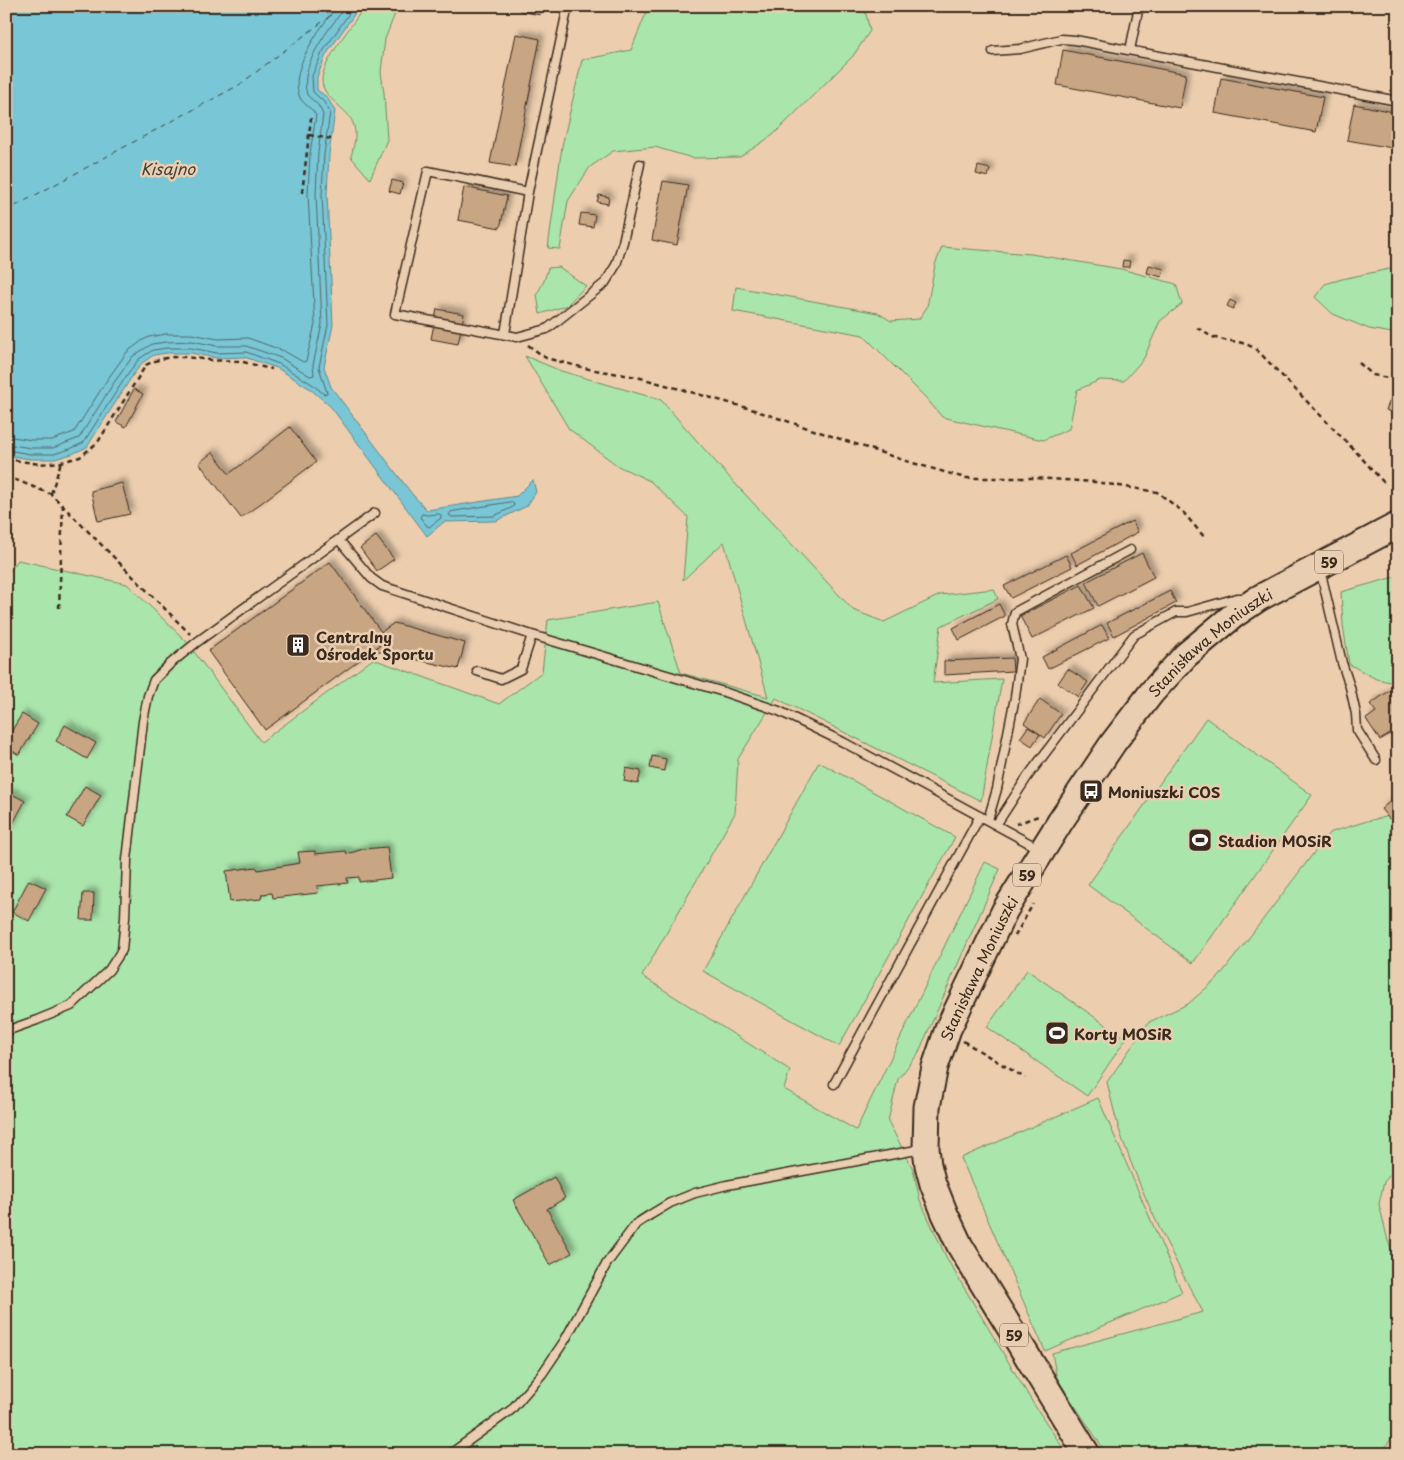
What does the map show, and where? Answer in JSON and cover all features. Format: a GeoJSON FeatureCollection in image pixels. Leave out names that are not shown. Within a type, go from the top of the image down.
{"type":"FeatureCollection","features":[{"type":"Feature","properties":{"kind":"main road","name":"Stanisława Moniuszki"},"geometry":{"type":"LineString","coordinates":[[1087,1454],[960,1246],[933,1184],[926,1148],[927,1107],[935,1067],[958,1040],[1005,910],[1060,822],[1108,751],[1152,692],[1200,642],[1259,598],[1398,525]]}},
{"type":"Feature","properties":{"kind":"lane"},"geometry":{"type":"LineString","coordinates":[[505,334],[528,192],[568,6]]}},
{"type":"Feature","properties":{"kind":"lane"},"geometry":{"type":"LineString","coordinates":[[1130,50],[1139,6]]}},
{"type":"Feature","properties":{"kind":"lane"},"geometry":{"type":"LineString","coordinates":[[993,50],[1020,49],[1061,39],[1130,50],[1398,101]]}},
{"type":"Feature","properties":{"kind":"lane"},"geometry":{"type":"LineString","coordinates":[[528,192],[428,171],[395,314],[517,337],[547,329],[605,283],[616,265],[640,164]]}},
{"type":"Feature","properties":{"kind":"lane"},"geometry":{"type":"LineString","coordinates":[[6,1031],[71,1006],[109,970],[122,950],[126,918],[127,860],[143,722],[148,696],[154,680],[197,642],[375,513]]}},
{"type":"Feature","properties":{"kind":"lane"},"geometry":{"type":"LineString","coordinates":[[339,540],[371,578],[382,586],[532,635],[724,692],[779,711],[843,742],[1042,850]]}},
{"type":"Feature","properties":{"kind":"lane"},"geometry":{"type":"LineString","coordinates":[[834,1084],[984,818],[996,789],[1015,697],[1020,659],[1012,624],[1015,612],[1130,550]]}},
{"type":"Feature","properties":{"kind":"lane"},"geometry":{"type":"LineString","coordinates":[[1320,567],[1342,663],[1350,687],[1356,714],[1357,730],[1376,760]]}},
{"type":"Feature","properties":{"kind":"lane"},"geometry":{"type":"LineString","coordinates":[[996,824],[1028,776],[1134,635],[1176,612],[1187,612],[1237,598],[1259,598]]}},
{"type":"Feature","properties":{"kind":"lane"},"geometry":{"type":"LineString","coordinates":[[477,671],[501,679],[521,669],[532,635]]}},
{"type":"Feature","properties":{"kind":"lane"},"geometry":{"type":"LineString","coordinates":[[450,1454],[511,1410],[531,1388],[565,1340],[607,1263],[636,1224],[670,1204],[695,1193],[727,1185],[926,1148]]}},
{"type":"Feature","properties":{"kind":"path"},"geometry":{"type":"LineString","coordinates":[[302,193],[311,118]]}},
{"type":"Feature","properties":{"kind":"path"},"geometry":{"type":"LineString","coordinates":[[309,135],[331,138]]}},
{"type":"Feature","properties":{"kind":"path"},"geometry":{"type":"LineString","coordinates":[[1197,328],[1212,337],[1235,340],[1256,349],[1386,485]]}},
{"type":"Feature","properties":{"kind":"path"},"geometry":{"type":"LineString","coordinates":[[517,337],[546,358],[589,369],[637,377],[751,409],[906,461],[965,478],[1035,478],[1094,482],[1157,492],[1182,511],[1206,539]]}},
{"type":"Feature","properties":{"kind":"path"},"geometry":{"type":"LineString","coordinates":[[6,459],[40,464],[61,462],[80,457],[98,442],[146,365],[155,360],[174,356],[238,361],[272,370]]}},
{"type":"Feature","properties":{"kind":"path"},"geometry":{"type":"LineString","coordinates":[[1359,363],[1373,375],[1398,380]]}},
{"type":"Feature","properties":{"kind":"path"},"geometry":{"type":"LineString","coordinates":[[51,494],[61,462]]}},
{"type":"Feature","properties":{"kind":"path"},"geometry":{"type":"LineString","coordinates":[[6,476],[51,494],[197,642]]}},
{"type":"Feature","properties":{"kind":"path"},"geometry":{"type":"LineString","coordinates":[[60,608],[62,505]]}},
{"type":"Feature","properties":{"kind":"path"},"geometry":{"type":"LineString","coordinates":[[1002,817],[1015,825],[1046,814]]}},
{"type":"Feature","properties":{"kind":"path"},"geometry":{"type":"LineString","coordinates":[[1014,938],[1035,900]]}},
{"type":"Feature","properties":{"kind":"path"},"geometry":{"type":"LineString","coordinates":[[958,1040],[1025,1078]]}},
{"type":"Feature","properties":{"kind":"path"},"geometry":{"type":"LineString","coordinates":[[1398,1182],[1394,1188],[1395,1209],[1398,1221]]}},
{"type":"Feature","properties":{"kind":"path"},"geometry":{"type":"LineString","coordinates":[[1394,1454],[1398,1449]]}},
{"type":"Feature","properties":{"kind":"green space"},"geometry":{"type":"Polygon","coordinates":[[[365,6],[398,6],[385,39],[381,72],[387,140],[370,179],[351,157],[355,134],[351,119],[326,93],[322,80],[327,64],[365,6]]]}},
{"type":"Feature","properties":{"kind":"green space"},"geometry":{"type":"Polygon","coordinates":[[[649,6],[864,6],[870,31],[853,56],[773,135],[740,157],[692,158],[655,147],[613,151],[590,167],[568,201],[560,249],[548,248],[562,146],[582,60],[631,50],[649,6]]]}},
{"type":"Feature","properties":{"kind":"green space"},"geometry":{"type":"Polygon","coordinates":[[[942,247],[1031,254],[1121,269],[1176,284],[1182,304],[1160,321],[1144,358],[1124,381],[1100,380],[1077,390],[1069,429],[1043,440],[942,417],[926,398],[863,335],[733,311],[736,287],[878,313],[891,321],[919,319],[927,307],[935,265],[942,247]]]}},
{"type":"Feature","properties":{"kind":"green space"},"geometry":{"type":"Polygon","coordinates":[[[559,267],[586,286],[566,306],[540,314],[537,294],[548,268],[559,267]]]}},
{"type":"Feature","properties":{"kind":"green space"},"geometry":{"type":"Polygon","coordinates":[[[1389,269],[1398,270],[1398,334],[1369,329],[1333,314],[1315,297],[1325,284],[1389,269]]]}},
{"type":"Feature","properties":{"kind":"green space"},"geometry":{"type":"Polygon","coordinates":[[[525,356],[561,371],[661,400],[729,477],[853,610],[884,622],[940,595],[994,589],[998,599],[941,626],[933,683],[1002,679],[981,801],[776,698],[738,759],[735,813],[642,976],[790,1070],[784,1089],[856,1130],[985,862],[1000,869],[918,1054],[898,1079],[888,1121],[913,1169],[920,1200],[947,1259],[1033,1403],[1067,1454],[6,1454],[6,577],[18,560],[127,584],[186,641],[261,742],[373,659],[499,704],[542,672],[548,620],[658,602],[681,673],[768,697],[724,542],[683,580],[688,517],[650,481],[618,466],[569,429],[525,356]]]}},
{"type":"Feature","properties":{"kind":"green space"},"geometry":{"type":"Polygon","coordinates":[[[1398,576],[1398,687],[1395,683],[1376,679],[1349,664],[1343,625],[1341,592],[1398,576]]]}},
{"type":"Feature","properties":{"kind":"green space","name":"Stadion MOSiR"},"geometry":{"type":"Polygon","coordinates":[[[1206,718],[1312,795],[1193,963],[1088,885],[1206,718]]]}},
{"type":"Feature","properties":{"kind":"green space"},"geometry":{"type":"Polygon","coordinates":[[[819,762],[955,837],[839,1046],[703,971],[819,762]]]}},
{"type":"Feature","properties":{"kind":"green space"},"geometry":{"type":"Polygon","coordinates":[[[1398,813],[1398,1165],[1384,1182],[1379,1204],[1388,1241],[1398,1265],[1398,1428],[1381,1454],[1107,1454],[1057,1379],[1052,1353],[1203,1312],[1170,1250],[1140,1185],[1121,1134],[1107,1082],[1149,1022],[1188,1004],[1219,977],[1329,833],[1398,813]]]}},
{"type":"Feature","properties":{"kind":"green space","name":"Korty MOSiR"},"geometry":{"type":"Polygon","coordinates":[[[1027,970],[1126,1039],[1087,1096],[987,1027],[1027,970]]]}},
{"type":"Feature","properties":{"kind":"green space"},"geometry":{"type":"Polygon","coordinates":[[[1098,1098],[1182,1292],[1045,1351],[961,1158],[1098,1098]]]}},
{"type":"Feature","properties":{"kind":"water","name":"Kisajno"},"geometry":{"type":"Polygon","coordinates":[[[6,6],[360,6],[326,55],[317,77],[317,90],[327,97],[335,111],[329,154],[327,194],[333,325],[324,367],[331,387],[412,494],[427,510],[517,496],[533,480],[536,492],[527,506],[496,521],[444,522],[427,536],[331,407],[309,388],[277,368],[244,357],[216,358],[191,353],[154,355],[142,363],[133,375],[87,447],[55,459],[30,459],[6,455],[6,6]]]}},
{"type":"Feature","properties":{"kind":"building"},"geometry":{"type":"Polygon","coordinates":[[[520,6],[542,6],[540,15],[520,11],[520,6]]]}},
{"type":"Feature","properties":{"kind":"building"},"geometry":{"type":"Polygon","coordinates":[[[516,34],[540,39],[515,167],[490,163],[516,34]]]}},
{"type":"Feature","properties":{"kind":"building"},"geometry":{"type":"Polygon","coordinates":[[[1063,50],[1186,74],[1180,108],[1057,85],[1063,50]]]}},
{"type":"Feature","properties":{"kind":"building"},"geometry":{"type":"Polygon","coordinates":[[[1221,78],[1323,97],[1316,132],[1215,113],[1221,78]]]}},
{"type":"Feature","properties":{"kind":"building"},"geometry":{"type":"Polygon","coordinates":[[[1354,104],[1398,113],[1398,149],[1347,140],[1354,104]]]}},
{"type":"Feature","properties":{"kind":"building"},"geometry":{"type":"Polygon","coordinates":[[[978,166],[990,169],[988,177],[976,174],[978,166]]]}},
{"type":"Feature","properties":{"kind":"building"},"geometry":{"type":"Polygon","coordinates":[[[392,180],[403,183],[400,194],[389,191],[392,180]]]}},
{"type":"Feature","properties":{"kind":"building"},"geometry":{"type":"Polygon","coordinates":[[[663,181],[688,185],[677,245],[652,240],[663,181]]]}},
{"type":"Feature","properties":{"kind":"building"},"geometry":{"type":"Polygon","coordinates":[[[464,187],[507,196],[500,228],[458,220],[464,187]]]}},
{"type":"Feature","properties":{"kind":"building"},"geometry":{"type":"Polygon","coordinates":[[[599,195],[609,197],[608,204],[597,202],[599,195]]]}},
{"type":"Feature","properties":{"kind":"building"},"geometry":{"type":"Polygon","coordinates":[[[581,213],[595,215],[593,227],[579,225],[581,213]]]}},
{"type":"Feature","properties":{"kind":"building"},"geometry":{"type":"Polygon","coordinates":[[[1123,260],[1130,261],[1129,267],[1122,267],[1123,260]]]}},
{"type":"Feature","properties":{"kind":"building"},"geometry":{"type":"Polygon","coordinates":[[[1149,265],[1164,269],[1162,277],[1147,273],[1149,265]]]}},
{"type":"Feature","properties":{"kind":"building"},"geometry":{"type":"Polygon","coordinates":[[[1230,300],[1236,303],[1233,309],[1227,306],[1230,300]]]}},
{"type":"Feature","properties":{"kind":"building"},"geometry":{"type":"Polygon","coordinates":[[[437,309],[464,314],[458,344],[431,339],[437,309]]]}},
{"type":"Feature","properties":{"kind":"building"},"geometry":{"type":"Polygon","coordinates":[[[134,389],[143,394],[126,427],[116,422],[134,389]]]}},
{"type":"Feature","properties":{"kind":"building"},"geometry":{"type":"Polygon","coordinates":[[[1394,391],[1398,393],[1398,415],[1386,410],[1394,391]]]}},
{"type":"Feature","properties":{"kind":"building"},"geometry":{"type":"Polygon","coordinates":[[[290,427],[316,462],[241,518],[199,463],[213,452],[229,474],[290,427]]]}},
{"type":"Feature","properties":{"kind":"building"},"geometry":{"type":"Polygon","coordinates":[[[122,483],[130,514],[98,521],[91,491],[122,483]]]}},
{"type":"Feature","properties":{"kind":"building"},"geometry":{"type":"Polygon","coordinates":[[[1132,521],[1138,532],[1077,565],[1071,553],[1132,521]]]}},
{"type":"Feature","properties":{"kind":"building"},"geometry":{"type":"Polygon","coordinates":[[[376,536],[394,559],[377,571],[360,548],[376,536]]]}},
{"type":"Feature","properties":{"kind":"building"},"geometry":{"type":"Polygon","coordinates":[[[1142,553],[1154,577],[1098,606],[1086,582],[1142,553]]]}},
{"type":"Feature","properties":{"kind":"building"},"geometry":{"type":"Polygon","coordinates":[[[1066,555],[1072,567],[1011,598],[1004,586],[1066,555]]]}},
{"type":"Feature","properties":{"kind":"building","name":"Centralny Ośrodek Sportu"},"geometry":{"type":"Polygon","coordinates":[[[330,562],[387,640],[265,730],[208,651],[330,562]]]}},
{"type":"Feature","properties":{"kind":"building"},"geometry":{"type":"Polygon","coordinates":[[[1081,585],[1094,608],[1032,639],[1020,616],[1081,585]]]}},
{"type":"Feature","properties":{"kind":"building"},"geometry":{"type":"Polygon","coordinates":[[[1170,591],[1176,603],[1114,636],[1107,623],[1170,591]]]}},
{"type":"Feature","properties":{"kind":"building"},"geometry":{"type":"Polygon","coordinates":[[[999,604],[1005,616],[959,640],[953,628],[999,604]]]}},
{"type":"Feature","properties":{"kind":"building"},"geometry":{"type":"Polygon","coordinates":[[[394,623],[465,643],[458,669],[373,650],[387,640],[381,632],[394,623]]]}},
{"type":"Feature","properties":{"kind":"building"},"geometry":{"type":"Polygon","coordinates":[[[1102,625],[1109,638],[1048,669],[1042,657],[1102,625]]]}},
{"type":"Feature","properties":{"kind":"building"},"geometry":{"type":"Polygon","coordinates":[[[1012,658],[1013,671],[944,675],[944,661],[1012,658]]]}},
{"type":"Feature","properties":{"kind":"building"},"geometry":{"type":"Polygon","coordinates":[[[1068,669],[1088,682],[1078,697],[1058,683],[1068,669]]]}},
{"type":"Feature","properties":{"kind":"building"},"geometry":{"type":"Polygon","coordinates":[[[1391,690],[1398,700],[1397,744],[1390,734],[1380,740],[1366,719],[1376,712],[1370,704],[1391,690]]]}},
{"type":"Feature","properties":{"kind":"building"},"geometry":{"type":"Polygon","coordinates":[[[1040,699],[1061,714],[1045,738],[1024,723],[1040,699]]]}},
{"type":"Feature","properties":{"kind":"building"},"geometry":{"type":"Polygon","coordinates":[[[22,714],[38,724],[19,755],[6,747],[6,740],[22,714]]]}},
{"type":"Feature","properties":{"kind":"building"},"geometry":{"type":"Polygon","coordinates":[[[65,725],[96,743],[87,759],[56,741],[65,725]]]}},
{"type":"Feature","properties":{"kind":"building"},"geometry":{"type":"Polygon","coordinates":[[[1028,727],[1040,734],[1032,746],[1020,738],[1028,727]]]}},
{"type":"Feature","properties":{"kind":"building"},"geometry":{"type":"Polygon","coordinates":[[[652,756],[666,759],[664,771],[650,768],[652,756]]]}},
{"type":"Feature","properties":{"kind":"building"},"geometry":{"type":"Polygon","coordinates":[[[626,768],[641,771],[638,784],[624,781],[626,768]]]}},
{"type":"Feature","properties":{"kind":"building"},"geometry":{"type":"Polygon","coordinates":[[[85,786],[101,795],[83,826],[67,817],[85,786]]]}},
{"type":"Feature","properties":{"kind":"building"},"geometry":{"type":"Polygon","coordinates":[[[8,792],[25,801],[8,833],[6,832],[6,795],[8,792]]]}},
{"type":"Feature","properties":{"kind":"building"},"geometry":{"type":"Polygon","coordinates":[[[1398,795],[1398,812],[1389,819],[1381,809],[1398,795]]]}},
{"type":"Feature","properties":{"kind":"building"},"geometry":{"type":"Polygon","coordinates":[[[387,847],[391,878],[359,882],[359,877],[347,878],[348,883],[317,886],[318,893],[273,898],[272,893],[262,894],[261,899],[230,902],[226,871],[256,867],[258,870],[300,863],[298,852],[315,851],[315,854],[346,851],[347,854],[363,849],[387,847]]]}},
{"type":"Feature","properties":{"kind":"building"},"geometry":{"type":"Polygon","coordinates":[[[29,880],[46,888],[29,921],[12,912],[29,880]]]}},
{"type":"Feature","properties":{"kind":"building"},"geometry":{"type":"Polygon","coordinates":[[[83,893],[94,893],[93,920],[81,920],[83,893]]]}},
{"type":"Feature","properties":{"kind":"building"},"geometry":{"type":"Polygon","coordinates":[[[554,1177],[565,1198],[547,1209],[572,1253],[550,1265],[513,1200],[554,1177]]]}},
{"type":"Feature","properties":{"kind":"ferry route"},"geometry":{"type":"LineString","coordinates":[[6,211],[239,85],[338,10]]}},
{"type":"Feature","properties":{"kind":"place","name":"Centralny Ośrodek Sportu"},"geometry":{"type":"Point","coordinates":[298,645]}},
{"type":"Feature","properties":{"kind":"place","name":"Moniuszki COS"},"geometry":{"type":"Point","coordinates":[1091,791]}},
{"type":"Feature","properties":{"kind":"place","name":"Stadion MOSiR"},"geometry":{"type":"Point","coordinates":[1200,840]}},
{"type":"Feature","properties":{"kind":"place","name":"Korty MOSiR"},"geometry":{"type":"Point","coordinates":[1057,1033]}}]}
